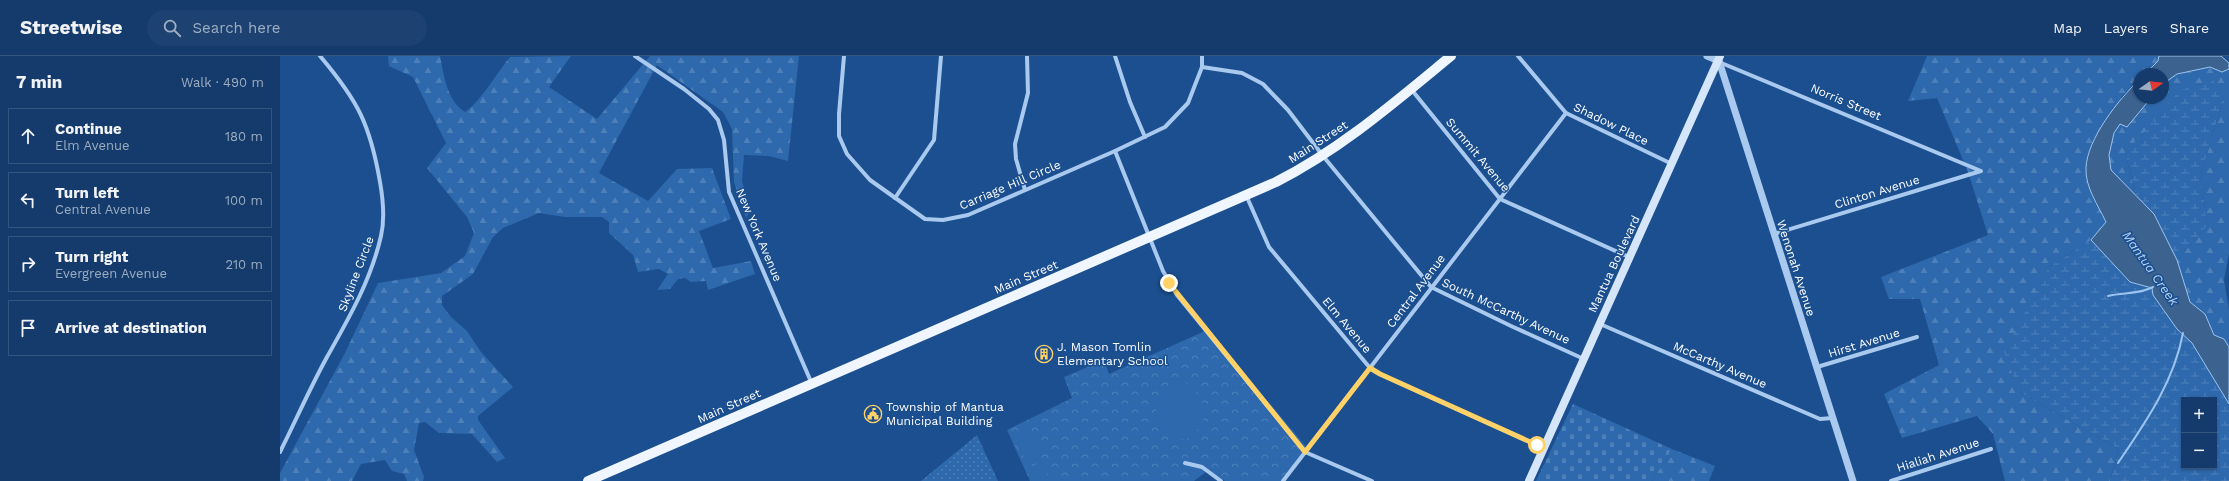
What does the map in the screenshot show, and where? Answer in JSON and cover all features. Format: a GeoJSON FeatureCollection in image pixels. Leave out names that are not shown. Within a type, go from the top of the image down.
{"type":"FeatureCollection","features":[{"type":"Feature","properties":{"kind":"main road","name":"Main Street"},"geometry":{"type":"LineString","coordinates":[[588,481],[1149,238],[1293,173],[1323,156],[1353,135],[1451,56]]}},
{"type":"Feature","properties":{"kind":"main road","name":"Mantua Boulevard"},"geometry":{"type":"LineString","coordinates":[[1529,481],[1720,59]]}},
{"type":"Feature","properties":{"kind":"street","name":"Skyline Circle"},"geometry":{"type":"LineString","coordinates":[[280,452],[327,358],[352,314],[375,258],[382,234],[383,198],[375,149],[364,117],[344,85],[320,56]]}},
{"type":"Feature","properties":{"kind":"street","name":"New York Avenue"},"geometry":{"type":"LineString","coordinates":[[635,56],[684,89],[709,109],[718,120],[724,140],[729,192],[812,385]]}},
{"type":"Feature","properties":{"kind":"street","name":"Carriage Hill Circle"},"geometry":{"type":"LineString","coordinates":[[844,56],[840,90],[839,136],[846,154],[870,180],[925,219],[943,220],[968,215],[1115,151],[1165,127],[1188,103],[1202,67],[1202,56]]}},
{"type":"Feature","properties":{"kind":"street"},"geometry":{"type":"LineString","coordinates":[[895,198],[934,140],[941,56]]}},
{"type":"Feature","properties":{"kind":"street"},"geometry":{"type":"LineString","coordinates":[[1025,190],[1016,159],[1015,144],[1028,93],[1027,56]]}},
{"type":"Feature","properties":{"kind":"street"},"geometry":{"type":"LineString","coordinates":[[1115,56],[1130,102],[1145,137]]}},
{"type":"Feature","properties":{"kind":"street","name":"Shadow Place"},"geometry":{"type":"LineString","coordinates":[[1518,56],[1566,113],[1672,164]]}},
{"type":"Feature","properties":{"kind":"street","name":"Norris Street"},"geometry":{"type":"LineString","coordinates":[[1706,56],[1720,59],[1976,169]]}},
{"type":"Feature","properties":{"kind":"street","name":"Wenonah Avenue"},"geometry":{"type":"LineString","coordinates":[[1720,59],[1853,481]]}},
{"type":"Feature","properties":{"kind":"street","name":"South McCarthy Avenue"},"geometry":{"type":"LineString","coordinates":[[1202,67],[1242,73],[1263,84],[1288,110],[1323,156],[1431,286],[1510,326],[1584,359]]}},
{"type":"Feature","properties":{"kind":"street","name":"Summit Avenue"},"geometry":{"type":"LineString","coordinates":[[1410,89],[1500,199],[1630,257]]}},
{"type":"Feature","properties":{"kind":"street","name":"Central Avenue"},"geometry":{"type":"LineString","coordinates":[[1284,481],[1431,286],[1566,113]]}},
{"type":"Feature","properties":{"kind":"street"},"geometry":{"type":"LineString","coordinates":[[1115,151],[1163,271],[1175,292],[1305,452],[1372,481]]}},
{"type":"Feature","properties":{"kind":"street","name":"Clinton Avenue"},"geometry":{"type":"LineString","coordinates":[[1774,234],[1981,171],[1976,169]]}},
{"type":"Feature","properties":{"kind":"street","name":"Elm Avenue"},"geometry":{"type":"LineString","coordinates":[[1246,195],[1269,246],[1355,352],[1370,368],[1380,374],[1543,448]]}},
{"type":"Feature","properties":{"kind":"street","name":"McCarthy Avenue"},"geometry":{"type":"LineString","coordinates":[[1599,324],[1820,419],[1833,418]]}},
{"type":"Feature","properties":{"kind":"street","name":"Hirst Avenue"},"geometry":{"type":"LineString","coordinates":[[1817,367],[1917,338]]}},
{"type":"Feature","properties":{"kind":"street","name":"Hialiah Avenue"},"geometry":{"type":"LineString","coordinates":[[1891,481],[1991,449]]}},
{"type":"Feature","properties":{"kind":"street"},"geometry":{"type":"LineString","coordinates":[[1185,463],[1202,467],[1221,481]]}},
{"type":"Feature","properties":{"kind":"green space"},"geometry":{"type":"Polygon","coordinates":[[[388,56],[440,56],[450,95],[465,112],[483,94],[510,57],[571,56],[549,87],[597,119],[650,56],[799,56],[788,161],[769,156],[744,155],[742,181],[750,211],[746,218],[734,182],[732,129],[723,112],[657,65],[599,173],[648,201],[677,169],[712,168],[731,219],[699,231],[713,268],[751,261],[755,274],[708,290],[706,281],[691,282],[685,278],[678,279],[670,289],[657,290],[668,274],[659,269],[638,272],[633,255],[609,233],[609,222],[602,217],[565,217],[539,213],[503,228],[493,237],[473,274],[442,296],[442,305],[451,317],[467,331],[481,352],[513,387],[478,416],[478,420],[505,458],[497,462],[472,434],[439,433],[425,422],[419,423],[414,450],[424,477],[423,481],[407,481],[404,474],[392,471],[385,460],[361,464],[352,481],[280,481],[280,473],[345,353],[378,283],[441,273],[465,256],[474,233],[467,217],[427,168],[446,143],[413,77],[389,66],[388,56]]]}},
{"type":"Feature","properties":{"kind":"green space"},"geometry":{"type":"Polygon","coordinates":[[[1927,56],[2159,56],[2159,61],[2151,68],[2133,68],[2133,86],[2122,96],[2090,188],[2106,222],[2091,240],[2049,267],[2019,392],[2119,449],[2110,481],[2005,481],[1993,434],[1977,416],[1902,438],[1884,394],[1939,365],[1920,299],[1889,299],[1881,277],[1988,235],[1968,172],[1937,98],[1908,101],[1927,56]]]}},
{"type":"Feature","properties":{"kind":"green space"},"geometry":{"type":"Polygon","coordinates":[[[2210,67],[2222,72],[2229,69],[2229,253],[2224,280],[2229,309],[2229,347],[2224,339],[2214,335],[2205,314],[2190,302],[2177,260],[2207,226],[2201,174],[2224,96],[2125,153],[2137,198],[2111,170],[2109,155],[2114,133],[2120,124],[2140,112],[2146,104],[2169,104],[2169,80],[2177,74],[2210,67]]]}},
{"type":"Feature","properties":{"kind":"green space"},"geometry":{"type":"Polygon","coordinates":[[[2212,79],[2224,96],[2201,174],[2207,226],[2177,260],[2154,214],[2137,198],[2125,153],[2179,91],[2212,79]]]}},
{"type":"Feature","properties":{"kind":"green space"},"geometry":{"type":"Polygon","coordinates":[[[2091,240],[2130,282],[2152,288],[2153,295],[2177,329],[2192,343],[2229,404],[2229,481],[2110,481],[2119,449],[2019,392],[2004,352],[2049,267],[2091,240]]]}},
{"type":"Feature","properties":{"kind":"green space"},"geometry":{"type":"Polygon","coordinates":[[[1207,330],[1309,450],[1284,481],[1225,481],[1208,470],[1194,481],[1030,481],[1007,430],[1072,398],[1064,377],[1104,360],[1109,374],[1207,330]]]}},
{"type":"Feature","properties":{"kind":"green space"},"geometry":{"type":"Polygon","coordinates":[[[1181,380],[1190,386],[1197,394],[1202,402],[1204,410],[1204,418],[1200,426],[1194,433],[1184,440],[1157,419],[1156,403],[1181,380]]]}},
{"type":"Feature","properties":{"kind":"green space"},"geometry":{"type":"Polygon","coordinates":[[[1573,404],[1672,449],[1652,481],[1536,481],[1573,404]]]}},
{"type":"Feature","properties":{"kind":"green space"},"geometry":{"type":"Polygon","coordinates":[[[1031,432],[1041,455],[1040,458],[1029,463],[1026,462],[1016,439],[1031,432]]]}},
{"type":"Feature","properties":{"kind":"green space"},"geometry":{"type":"Polygon","coordinates":[[[977,435],[998,481],[921,481],[977,435]]]}},
{"type":"Feature","properties":{"kind":"green space"},"geometry":{"type":"Polygon","coordinates":[[[1672,449],[1715,466],[1709,481],[1652,481],[1672,449]]]}},
{"type":"Feature","properties":{"kind":"green space"},"geometry":{"type":"Polygon","coordinates":[[[1042,462],[1050,481],[1036,481],[1030,467],[1042,462]]]}},
{"type":"Feature","properties":{"kind":"water"},"geometry":{"type":"Polygon","coordinates":[[[2159,56],[2221,56],[2229,63],[2229,69],[2222,72],[2210,67],[2177,74],[2169,80],[2169,68],[2151,68],[2158,61],[2159,56]]]}},
{"type":"Feature","properties":{"kind":"water","name":"Mantua Creek"},"geometry":{"type":"Polygon","coordinates":[[[2133,86],[2133,104],[2146,104],[2127,127],[2120,124],[2114,133],[2109,155],[2111,170],[2154,214],[2177,260],[2190,302],[2205,314],[2214,335],[2224,339],[2229,347],[2229,404],[2192,343],[2177,329],[2153,295],[2152,288],[2130,282],[2091,240],[2106,222],[2090,189],[2086,175],[2088,157],[2092,145],[2105,120],[2133,86]]]}},
{"type":"Feature","properties":{"kind":"waterway","name":"Mantua Creek"},"geometry":{"type":"LineString","coordinates":[[2108,296],[2142,291],[2153,287]]}},
{"type":"Feature","properties":{"kind":"waterway"},"geometry":{"type":"LineString","coordinates":[[2118,463],[2148,417],[2166,385],[2179,351],[2183,333]]}},
{"type":"Feature","properties":{"kind":"place","name":"J. Mason Tomlin Elementary School"},"geometry":{"type":"Point","coordinates":[1044,354]}},
{"type":"Feature","properties":{"kind":"place","name":"Township of Mantua Municipal Building"},"geometry":{"type":"Point","coordinates":[873,414]}},
{"type":"Feature","properties":{"kind":"route"},"geometry":{"type":"LineString","coordinates":[[1169,283],[1189,310],[1305,452],[1370,368],[1380,374],[1537,445]]}}]}
